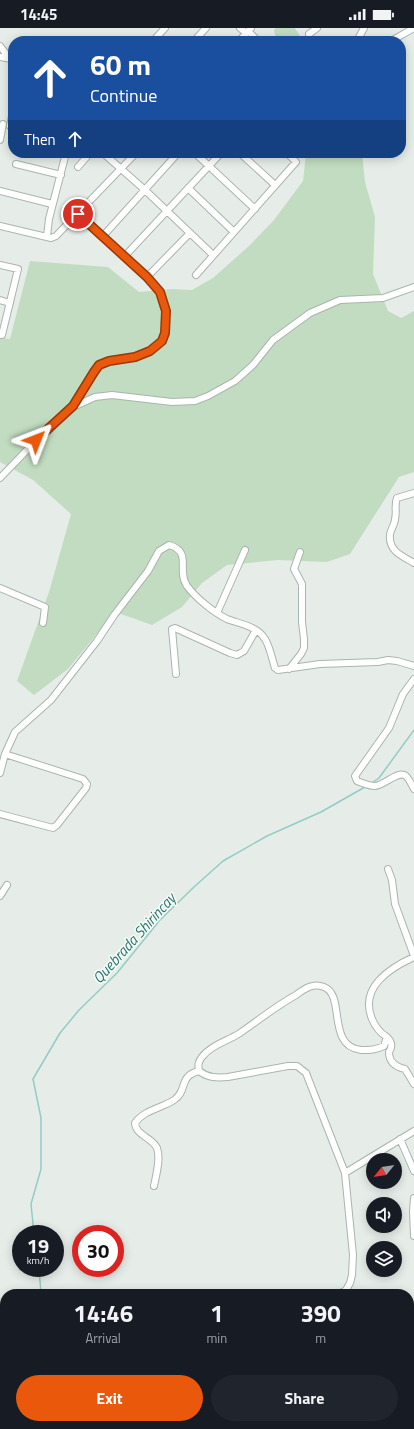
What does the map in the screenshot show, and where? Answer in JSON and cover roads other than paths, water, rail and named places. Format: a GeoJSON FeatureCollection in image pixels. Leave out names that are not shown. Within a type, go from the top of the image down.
{"type":"FeatureCollection","features":[{"type":"Feature","properties":{"kind":"street"},"geometry":{"type":"LineString","coordinates":[[158,36],[165,28]]}},
{"type":"Feature","properties":{"kind":"street"},"geometry":{"type":"LineString","coordinates":[[199,36],[206,28]]}},
{"type":"Feature","properties":{"kind":"street"},"geometry":{"type":"LineString","coordinates":[[240,28],[248,31]]}},
{"type":"Feature","properties":{"kind":"street"},"geometry":{"type":"LineString","coordinates":[[309,34],[317,28]]}},
{"type":"Feature","properties":{"kind":"street"},"geometry":{"type":"LineString","coordinates":[[400,36],[414,28]]}},
{"type":"Feature","properties":{"kind":"street"},"geometry":{"type":"LineString","coordinates":[[0,46],[8,55]]}},
{"type":"Feature","properties":{"kind":"street"},"geometry":{"type":"LineString","coordinates":[[0,140],[7,125]]}},
{"type":"Feature","properties":{"kind":"street"},"geometry":{"type":"LineString","coordinates":[[47,236],[52,204],[65,158]]}},
{"type":"Feature","properties":{"kind":"street"},"geometry":{"type":"LineString","coordinates":[[78,167],[86,158]]}},
{"type":"Feature","properties":{"kind":"street"},"geometry":{"type":"LineString","coordinates":[[109,158],[168,211],[213,255]]}},
{"type":"Feature","properties":{"kind":"street"},"geometry":{"type":"LineString","coordinates":[[0,226],[51,238],[56,236],[131,158]]}},
{"type":"Feature","properties":{"kind":"street"},"geometry":{"type":"LineString","coordinates":[[103,236],[174,158]]}},
{"type":"Feature","properties":{"kind":"street"},"geometry":{"type":"LineString","coordinates":[[200,158],[255,209]]}},
{"type":"Feature","properties":{"kind":"street"},"geometry":{"type":"LineString","coordinates":[[124,257],[216,158]]}},
{"type":"Feature","properties":{"kind":"street"},"geometry":{"type":"LineString","coordinates":[[245,158],[275,185]]}},
{"type":"Feature","properties":{"kind":"street"},"geometry":{"type":"LineString","coordinates":[[196,275],[296,162],[292,158]]}},
{"type":"Feature","properties":{"kind":"street"},"geometry":{"type":"LineString","coordinates":[[16,164],[61,175]]}},
{"type":"Feature","properties":{"kind":"street"},"geometry":{"type":"LineString","coordinates":[[188,188],[234,232]]}},
{"type":"Feature","properties":{"kind":"street"},"geometry":{"type":"LineString","coordinates":[[0,192],[52,204]]}},
{"type":"Feature","properties":{"kind":"street"},"geometry":{"type":"LineString","coordinates":[[0,478],[52,424],[73,406],[99,365],[109,361],[135,357],[150,351],[162,341],[165,333],[166,311],[160,292],[147,277],[78,214]]}},
{"type":"Feature","properties":{"kind":"street"},"geometry":{"type":"LineString","coordinates":[[147,277],[190,233]]}},
{"type":"Feature","properties":{"kind":"street"},"geometry":{"type":"LineString","coordinates":[[0,265],[18,269],[2,335],[0,335]]}},
{"type":"Feature","properties":{"kind":"street"},"geometry":{"type":"LineString","coordinates":[[73,406],[95,397],[112,394],[172,402],[195,401],[208,396],[235,381],[253,365],[273,340],[310,313],[340,300],[383,298],[414,287]]}},
{"type":"Feature","properties":{"kind":"street"},"geometry":{"type":"LineString","coordinates":[[0,300],[10,303]]}},
{"type":"Feature","properties":{"kind":"street"},"geometry":{"type":"LineString","coordinates":[[412,561],[395,552],[391,544],[390,534],[395,520],[397,498],[414,493]]}},
{"type":"Feature","properties":{"kind":"street"},"geometry":{"type":"LineString","coordinates":[[0,774],[5,754],[15,732],[50,700],[98,641],[115,614],[148,571],[159,551],[169,545],[177,547],[183,556],[183,575],[185,583],[189,588],[217,614],[250,626],[265,638],[275,668],[278,670],[320,664],[388,660],[414,666]]}},
{"type":"Feature","properties":{"kind":"street"},"geometry":{"type":"LineString","coordinates":[[217,614],[245,550]]}},
{"type":"Feature","properties":{"kind":"street"},"geometry":{"type":"LineString","coordinates":[[289,669],[304,648],[302,584],[294,569],[300,552]]}},
{"type":"Feature","properties":{"kind":"street"},"geometry":{"type":"LineString","coordinates":[[0,588],[45,607],[43,623]]}},
{"type":"Feature","properties":{"kind":"street"},"geometry":{"type":"LineString","coordinates":[[176,674],[172,629],[175,628],[237,655],[244,651],[256,630]]}},
{"type":"Feature","properties":{"kind":"street"},"geometry":{"type":"LineString","coordinates":[[414,679],[403,694],[389,728],[355,776],[357,781],[368,786],[382,784],[396,775],[401,774],[406,776],[414,789]]}},
{"type":"Feature","properties":{"kind":"street"},"geometry":{"type":"LineString","coordinates":[[0,814],[53,828],[86,788],[87,784],[82,779],[5,754]]}},
{"type":"Feature","properties":{"kind":"street"},"geometry":{"type":"LineString","coordinates":[[388,869],[392,880],[395,904],[414,957],[394,966],[378,980],[370,994],[369,1011],[374,1024],[392,1044],[389,1056],[391,1060],[398,1068],[405,1069],[414,1084]]}},
{"type":"Feature","properties":{"kind":"street"},"geometry":{"type":"LineString","coordinates":[[0,896],[7,885]]}},
{"type":"Feature","properties":{"kind":"street"},"geometry":{"type":"LineString","coordinates":[[347,1289],[352,1275],[353,1255],[345,1173],[331,1141],[311,1081],[306,1073],[297,1066],[288,1066],[228,1077],[205,1076],[199,1071],[198,1063],[203,1056],[212,1049],[242,1032],[308,987],[317,985],[325,987],[331,993],[334,1001],[337,1021],[348,1046],[354,1049],[376,1050],[384,1046],[387,1037]]}},
{"type":"Feature","properties":{"kind":"street"},"geometry":{"type":"LineString","coordinates":[[154,1186],[158,1159],[157,1150],[152,1142],[138,1132],[135,1123],[139,1118],[174,1100],[182,1090],[186,1078],[191,1072],[199,1071]]}},
{"type":"Feature","properties":{"kind":"street"},"geometry":{"type":"LineString","coordinates":[[345,1173],[414,1131]]}},
{"type":"Feature","properties":{"kind":"street"},"geometry":{"type":"LineString","coordinates":[[400,1139],[414,1171]]}},
{"type":"Feature","properties":{"kind":"street"},"geometry":{"type":"LineString","coordinates":[[414,1198],[414,1236]]}},
{"type":"Feature","properties":{"kind":"waterway","name":"Quebrada Shirincay"},"geometry":{"type":"LineString","coordinates":[[370,784],[379,778],[414,730]]}},
{"type":"Feature","properties":{"kind":"waterway","name":"Quebrada Shirincay"},"geometry":{"type":"LineString","coordinates":[[33,1225],[31,1204],[41,1169],[41,1118],[33,1079],[60,1033],[79,1010],[117,973],[160,920],[223,861],[267,836],[321,812],[365,787]]}},
{"type":"Feature","properties":{"kind":"waterway","name":"Quebrada Shirincay"},"geometry":{"type":"LineString","coordinates":[[40,1277],[41,1289]]}}]}
